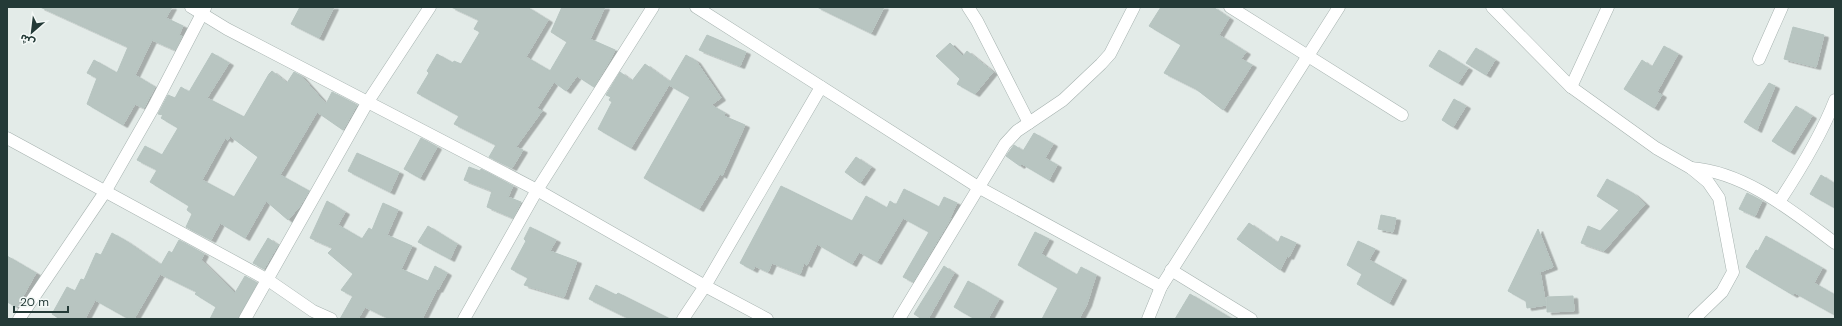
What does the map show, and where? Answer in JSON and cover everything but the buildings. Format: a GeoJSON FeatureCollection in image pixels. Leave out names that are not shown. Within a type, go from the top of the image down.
{"type":"FeatureCollection","features":[{"type":"Feature","properties":{"kind":"street"},"geometry":{"type":"LineString","coordinates":[[245,319],[367,103],[430,7]]}},
{"type":"Feature","properties":{"kind":"street"},"geometry":{"type":"LineString","coordinates":[[464,319],[537,190],[653,7]]}},
{"type":"Feature","properties":{"kind":"street"},"geometry":{"type":"LineString","coordinates":[[696,7],[978,187],[1161,287]]}},
{"type":"Feature","properties":{"kind":"street"},"geometry":{"type":"LineString","coordinates":[[968,7],[978,20],[1029,123]]}},
{"type":"Feature","properties":{"kind":"street"},"geometry":{"type":"LineString","coordinates":[[899,319],[1005,144],[1017,131],[1063,100],[1110,54],[1134,7]]}},
{"type":"Feature","properties":{"kind":"street"},"geometry":{"type":"LineString","coordinates":[[1230,7],[1402,115]]}},
{"type":"Feature","properties":{"kind":"street"},"geometry":{"type":"LineString","coordinates":[[1148,319],[1161,287],[1339,7]]}},
{"type":"Feature","properties":{"kind":"street"},"geometry":{"type":"LineString","coordinates":[[1492,7],[1571,87],[1656,148],[1691,168],[1708,182],[1719,198],[1733,272],[1722,292],[1694,319]]}},
{"type":"Feature","properties":{"kind":"street"},"geometry":{"type":"LineString","coordinates":[[1571,87],[1608,7]]}},
{"type":"Feature","properties":{"kind":"street"},"geometry":{"type":"LineString","coordinates":[[1759,59],[1782,7]]}},
{"type":"Feature","properties":{"kind":"street"},"geometry":{"type":"LineString","coordinates":[[19,319],[105,192],[153,108],[199,9],[367,103],[537,190],[705,286],[768,319]]}},
{"type":"Feature","properties":{"kind":"street"},"geometry":{"type":"LineString","coordinates":[[683,319],[705,286],[821,87]]}},
{"type":"Feature","properties":{"kind":"street"},"geometry":{"type":"LineString","coordinates":[[1779,202],[1811,150],[1835,100]]}},
{"type":"Feature","properties":{"kind":"street"},"geometry":{"type":"LineString","coordinates":[[7,138],[268,280],[313,312],[331,319]]}},
{"type":"Feature","properties":{"kind":"street"},"geometry":{"type":"LineString","coordinates":[[1691,168],[1708,169],[1742,183],[1779,202],[1835,243]]}},
{"type":"Feature","properties":{"kind":"street"},"geometry":{"type":"LineString","coordinates":[[1172,270],[1251,319]]}}]}
